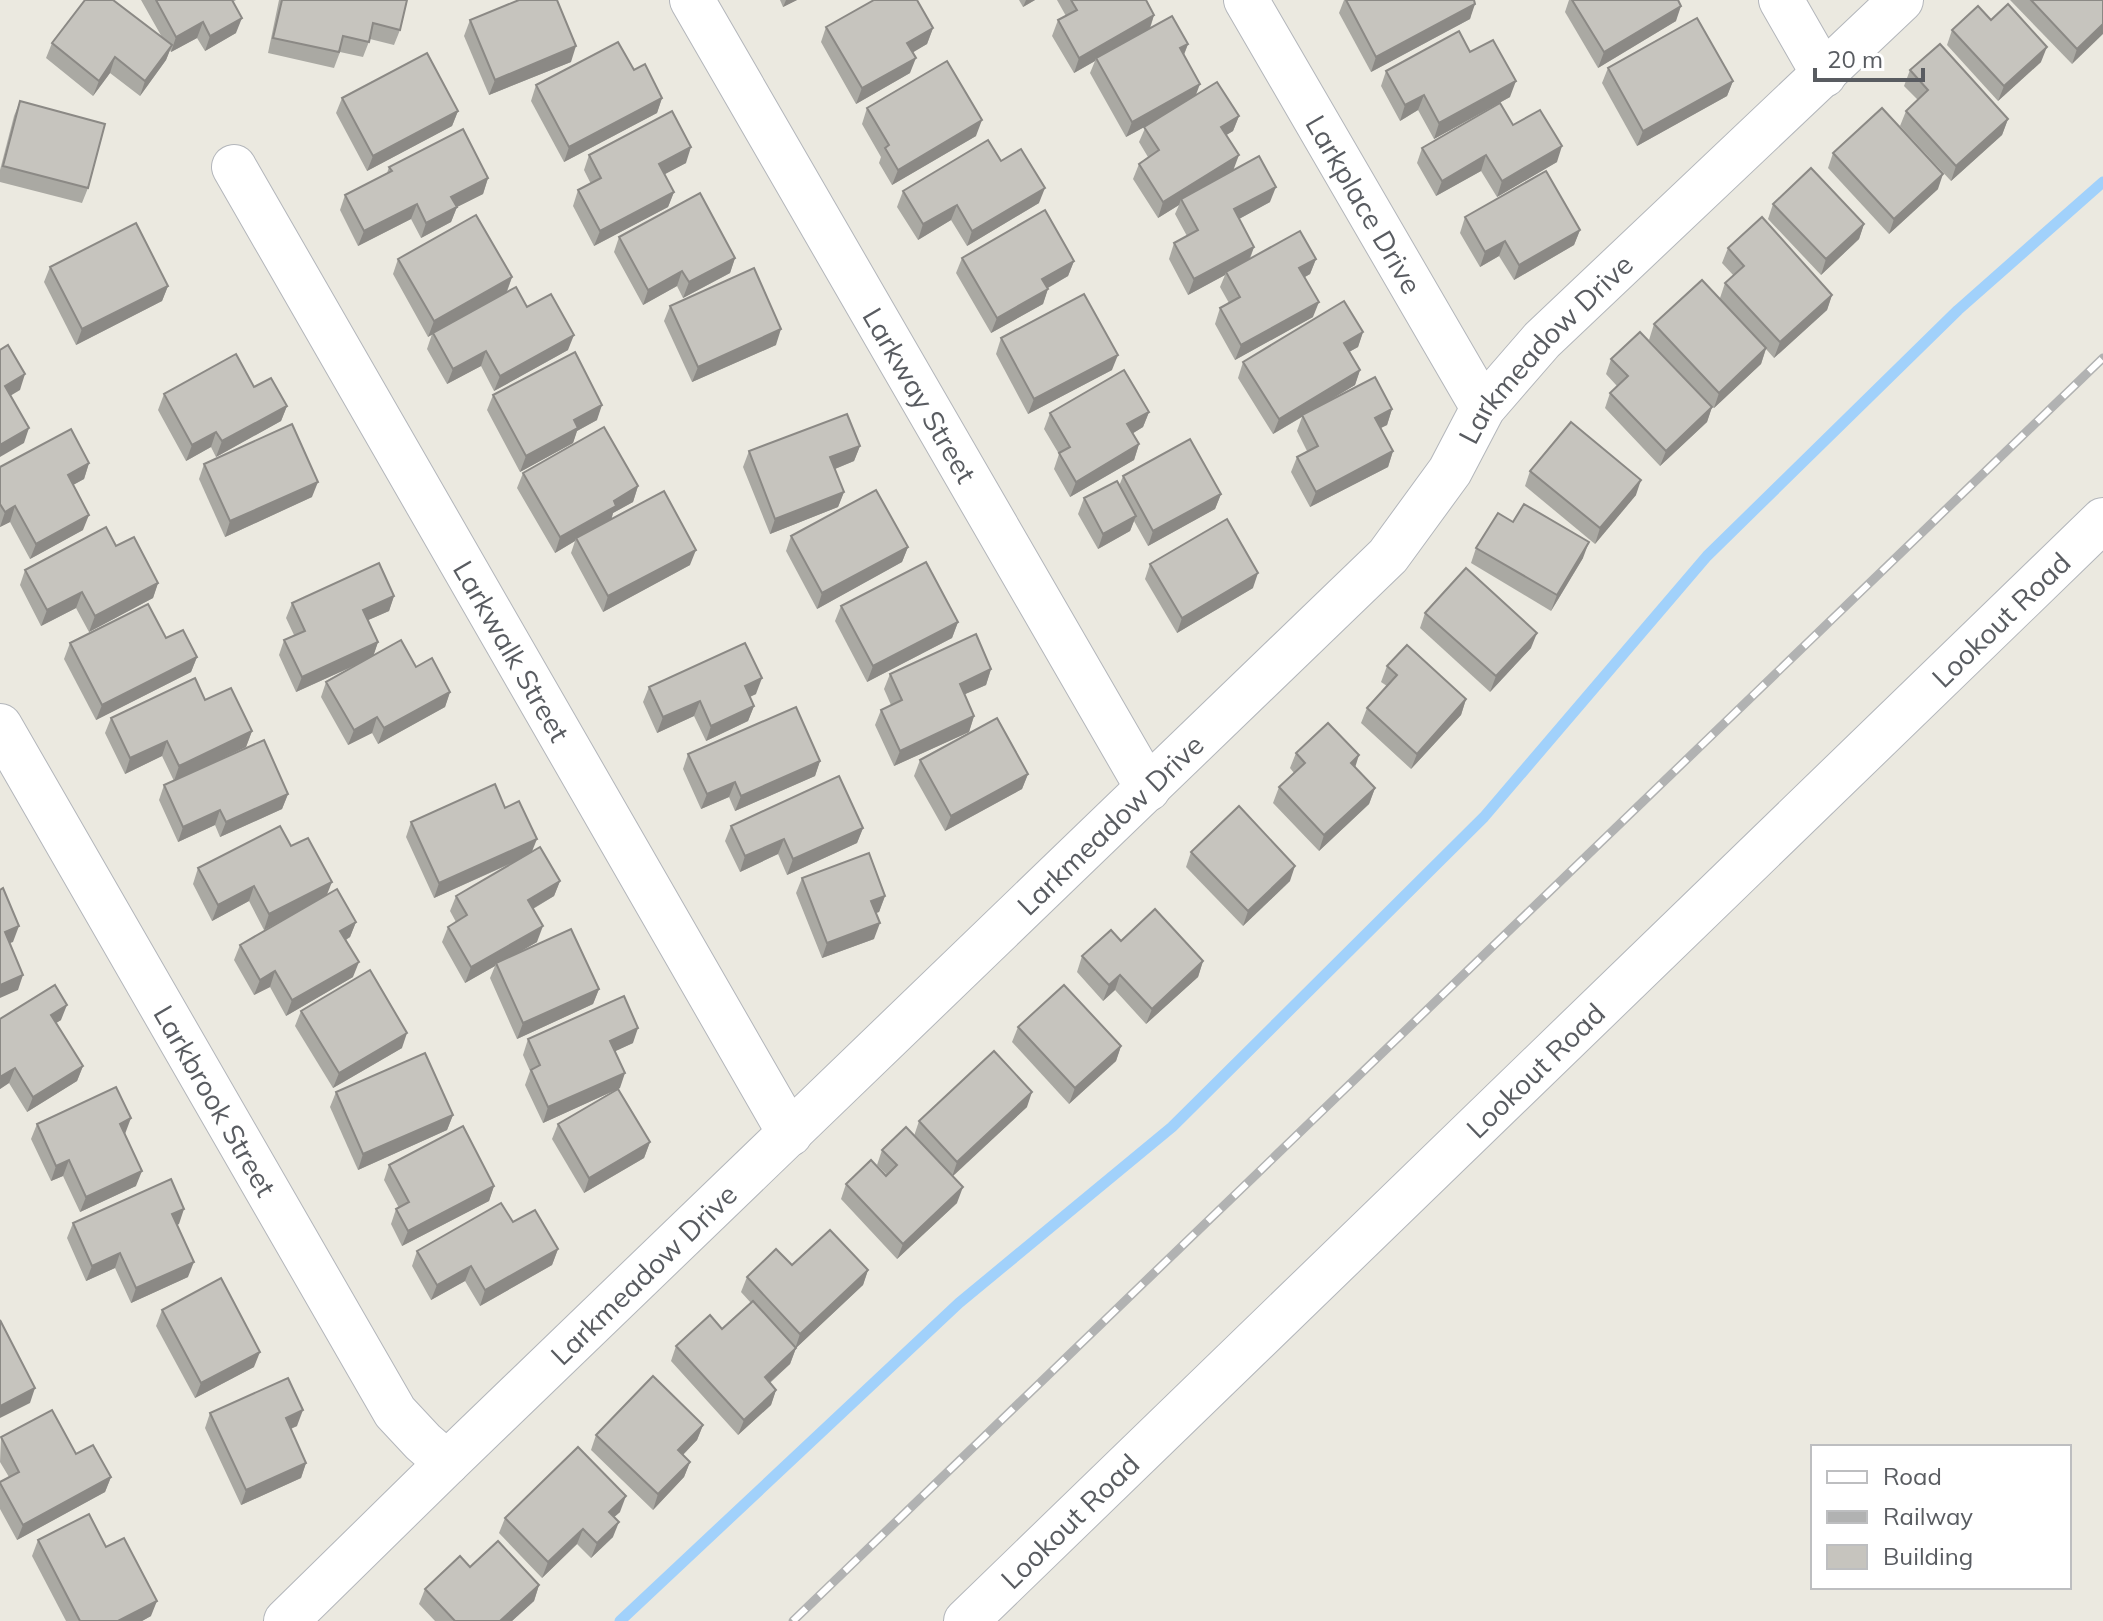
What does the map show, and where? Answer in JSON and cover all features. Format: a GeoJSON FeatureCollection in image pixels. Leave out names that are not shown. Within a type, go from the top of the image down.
{"type":"FeatureCollection","features":[{"type":"Feature","properties":{"kind":"street","name":"Larkway Street"},"geometry":{"type":"LineString","coordinates":[[692,0],[1148,789]]}},
{"type":"Feature","properties":{"kind":"street","name":"Larkplace Drive"},"geometry":{"type":"LineString","coordinates":[[1246,0],[1483,408]]}},
{"type":"Feature","properties":{"kind":"street"},"geometry":{"type":"LineString","coordinates":[[1781,0],[1824,75]]}},
{"type":"Feature","properties":{"kind":"street","name":"Larkmeadow Drive"},"geometry":{"type":"LineString","coordinates":[[286,1621],[1388,556],[1450,471],[1483,408],[1542,340],[1901,0]]}},
{"type":"Feature","properties":{"kind":"street","name":"Larkwalk Street"},"geometry":{"type":"LineString","coordinates":[[234,167],[790,1134]]}},
{"type":"Feature","properties":{"kind":"street","name":"Lookout Road"},"geometry":{"type":"LineString","coordinates":[[966,1621],[2103,520]]}},
{"type":"Feature","properties":{"kind":"street","name":"Larkbrook Street"},"geometry":{"type":"LineString","coordinates":[[0,726],[395,1412],[447,1463]]}},
{"type":"Feature","properties":{"kind":"building"},"geometry":{"type":"Polygon","coordinates":[[[85,0],[113,0],[172,45],[145,81],[115,57],[99,81],[52,43],[85,0]]]}},
{"type":"Feature","properties":{"kind":"building"},"geometry":{"type":"Polygon","coordinates":[[[156,0],[232,0],[242,18],[210,36],[203,22],[176,37],[156,0]]]}},
{"type":"Feature","properties":{"kind":"building"},"geometry":{"type":"Polygon","coordinates":[[[282,0],[407,0],[400,30],[373,23],[369,42],[343,36],[339,52],[273,38],[282,0]]]}},
{"type":"Feature","properties":{"kind":"building"},"geometry":{"type":"Polygon","coordinates":[[[519,0],[557,0],[576,46],[495,80],[470,20],[519,0]]]}},
{"type":"Feature","properties":{"kind":"building"},"geometry":{"type":"Polygon","coordinates":[[[874,0],[917,0],[933,28],[907,43],[916,58],[862,88],[826,27],[874,0]]]}},
{"type":"Feature","properties":{"kind":"building"},"geometry":{"type":"Polygon","coordinates":[[[1071,0],[1146,0],[1154,15],[1079,58],[1058,20],[1077,10],[1071,0]]]}},
{"type":"Feature","properties":{"kind":"building"},"geometry":{"type":"Polygon","coordinates":[[[1346,0],[1474,0],[1475,4],[1376,57],[1346,0]]]}},
{"type":"Feature","properties":{"kind":"building"},"geometry":{"type":"Polygon","coordinates":[[[1572,0],[1678,0],[1681,6],[1604,52],[1572,0]]]}},
{"type":"Feature","properties":{"kind":"building"},"geometry":{"type":"Polygon","coordinates":[[[2031,0],[2103,0],[2103,24],[2077,49],[2031,0]]]}},
{"type":"Feature","properties":{"kind":"building"},"geometry":{"type":"Polygon","coordinates":[[[2008,4],[2047,47],[2004,86],[1952,30],[1978,6],[1991,20],[2008,4]]]}},
{"type":"Feature","properties":{"kind":"building"},"geometry":{"type":"Polygon","coordinates":[[[1172,16],[1188,44],[1180,48],[1200,84],[1132,122],[1096,58],[1172,16]]]}},
{"type":"Feature","properties":{"kind":"building"},"geometry":{"type":"Polygon","coordinates":[[[1697,18],[1733,81],[1643,131],[1608,68],[1697,18]]]}},
{"type":"Feature","properties":{"kind":"building"},"geometry":{"type":"Polygon","coordinates":[[[1459,31],[1470,52],[1493,40],[1516,81],[1439,123],[1424,95],[1405,105],[1386,71],[1459,31]]]}},
{"type":"Feature","properties":{"kind":"building"},"geometry":{"type":"Polygon","coordinates":[[[618,42],[634,70],[645,64],[662,98],[569,147],[536,85],[618,42]]]}},
{"type":"Feature","properties":{"kind":"building"},"geometry":{"type":"Polygon","coordinates":[[[1940,44],[2008,119],[1956,166],[1906,111],[1928,90],[1910,70],[1940,44]]]}},
{"type":"Feature","properties":{"kind":"building"},"geometry":{"type":"Polygon","coordinates":[[[427,53],[458,111],[373,156],[342,98],[427,53]]]}},
{"type":"Feature","properties":{"kind":"building"},"geometry":{"type":"Polygon","coordinates":[[[947,61],[982,120],[898,170],[885,148],[889,145],[867,108],[947,61]]]}},
{"type":"Feature","properties":{"kind":"building"},"geometry":{"type":"Polygon","coordinates":[[[1217,82],[1239,116],[1221,127],[1239,155],[1163,202],[1139,164],[1159,150],[1144,127],[1217,82]]]}},
{"type":"Feature","properties":{"kind":"building"},"geometry":{"type":"Polygon","coordinates":[[[20,101],[105,124],[88,188],[3,166],[20,101]]]}},
{"type":"Feature","properties":{"kind":"building"},"geometry":{"type":"Polygon","coordinates":[[[1500,103],[1513,125],[1540,110],[1562,146],[1502,181],[1486,155],[1442,181],[1422,148],[1500,103]]]}},
{"type":"Feature","properties":{"kind":"building"},"geometry":{"type":"Polygon","coordinates":[[[1882,108],[1943,174],[1894,219],[1833,153],[1882,108]]]}},
{"type":"Feature","properties":{"kind":"building"},"geometry":{"type":"Polygon","coordinates":[[[672,111],[691,147],[659,164],[674,192],[600,231],[578,190],[601,178],[589,155],[672,111]]]}},
{"type":"Feature","properties":{"kind":"building"},"geometry":{"type":"Polygon","coordinates":[[[463,129],[488,178],[451,197],[457,207],[426,223],[417,204],[364,231],[345,195],[392,171],[389,167],[463,129]]]}},
{"type":"Feature","properties":{"kind":"building"},"geometry":{"type":"Polygon","coordinates":[[[988,140],[1001,161],[1021,149],[1045,188],[972,231],[957,205],[923,224],[903,191],[988,140]]]}},
{"type":"Feature","properties":{"kind":"building"},"geometry":{"type":"Polygon","coordinates":[[[1259,156],[1276,187],[1234,209],[1254,247],[1194,279],[1174,243],[1198,230],[1181,199],[1259,156]]]}},
{"type":"Feature","properties":{"kind":"building"},"geometry":{"type":"Polygon","coordinates":[[[1811,168],[1864,224],[1826,259],[1773,204],[1811,168]]]}},
{"type":"Feature","properties":{"kind":"building"},"geometry":{"type":"Polygon","coordinates":[[[1546,171],[1580,230],[1519,265],[1505,241],[1485,252],[1465,217],[1546,171]]]}},
{"type":"Feature","properties":{"kind":"building"},"geometry":{"type":"Polygon","coordinates":[[[700,193],[735,258],[689,282],[682,271],[648,290],[619,237],[700,193]]]}},
{"type":"Feature","properties":{"kind":"building"},"geometry":{"type":"Polygon","coordinates":[[[1045,210],[1074,261],[1042,279],[1048,289],[997,318],[962,258],[1045,210]]]}},
{"type":"Feature","properties":{"kind":"building"},"geometry":{"type":"Polygon","coordinates":[[[476,215],[512,277],[434,321],[398,259],[476,215]]]}},
{"type":"Feature","properties":{"kind":"building"},"geometry":{"type":"Polygon","coordinates":[[[1762,217],[1832,295],[1780,342],[1725,283],[1744,266],[1728,248],[1762,217]]]}},
{"type":"Feature","properties":{"kind":"building"},"geometry":{"type":"Polygon","coordinates":[[[136,223],[168,286],[82,329],[50,267],[136,223]]]}},
{"type":"Feature","properties":{"kind":"building"},"geometry":{"type":"Polygon","coordinates":[[[1300,231],[1316,259],[1299,268],[1319,302],[1241,345],[1220,308],[1240,297],[1226,272],[1300,231]]]}},
{"type":"Feature","properties":{"kind":"building"},"geometry":{"type":"Polygon","coordinates":[[[754,268],[781,329],[698,367],[670,306],[754,268]]]}},
{"type":"Feature","properties":{"kind":"building"},"geometry":{"type":"Polygon","coordinates":[[[1702,280],[1766,348],[1719,393],[1654,324],[1702,280]]]}},
{"type":"Feature","properties":{"kind":"building"},"geometry":{"type":"Polygon","coordinates":[[[516,287],[527,307],[551,294],[574,335],[500,376],[486,351],[453,369],[433,333],[516,287]]]}},
{"type":"Feature","properties":{"kind":"building"},"geometry":{"type":"Polygon","coordinates":[[[1084,294],[1118,355],[1034,399],[1001,338],[1084,294]]]}},
{"type":"Feature","properties":{"kind":"building"},"geometry":{"type":"Polygon","coordinates":[[[1344,301],[1363,332],[1344,343],[1360,370],[1279,419],[1243,362],[1344,301]]]}},
{"type":"Feature","properties":{"kind":"building"},"geometry":{"type":"Polygon","coordinates":[[[1640,332],[1712,407],[1666,451],[1610,393],[1628,376],[1611,359],[1640,332]]]}},
{"type":"Feature","properties":{"kind":"building"},"geometry":{"type":"Polygon","coordinates":[[[8,345],[25,374],[5,386],[29,428],[0,445],[0,350],[8,345]]]}},
{"type":"Feature","properties":{"kind":"building"},"geometry":{"type":"Polygon","coordinates":[[[575,352],[602,405],[574,420],[578,428],[526,456],[493,395],[575,352]]]}},
{"type":"Feature","properties":{"kind":"building"},"geometry":{"type":"Polygon","coordinates":[[[236,354],[254,387],[271,378],[287,406],[222,441],[216,432],[192,445],[164,394],[236,354]]]}},
{"type":"Feature","properties":{"kind":"building"},"geometry":{"type":"Polygon","coordinates":[[[1124,370],[1149,412],[1127,424],[1139,444],[1076,482],[1059,453],[1070,447],[1050,413],[1124,370]]]}},
{"type":"Feature","properties":{"kind":"building"},"geometry":{"type":"Polygon","coordinates":[[[1375,377],[1392,409],[1375,418],[1393,451],[1316,492],[1297,457],[1318,446],[1302,415],[1375,377]]]}},
{"type":"Feature","properties":{"kind":"building"},"geometry":{"type":"Polygon","coordinates":[[[847,414],[860,446],[830,457],[844,492],[775,519],[749,451],[847,414]]]}},
{"type":"Feature","properties":{"kind":"building"},"geometry":{"type":"Polygon","coordinates":[[[1571,422],[1641,480],[1600,528],[1530,471],[1571,422]]]}},
{"type":"Feature","properties":{"kind":"building"},"geometry":{"type":"Polygon","coordinates":[[[292,424],[318,482],[230,521],[204,464],[292,424]]]}},
{"type":"Feature","properties":{"kind":"building"},"geometry":{"type":"Polygon","coordinates":[[[604,427],[638,486],[614,501],[616,506],[560,537],[523,473],[604,427]]]}},
{"type":"Feature","properties":{"kind":"building"},"geometry":{"type":"Polygon","coordinates":[[[71,429],[89,463],[68,475],[89,515],[36,544],[15,506],[5,512],[0,504],[0,467],[71,429]]]}},
{"type":"Feature","properties":{"kind":"building"},"geometry":{"type":"Polygon","coordinates":[[[1190,439],[1221,494],[1153,531],[1123,476],[1190,439]]]}},
{"type":"Feature","properties":{"kind":"building"},"geometry":{"type":"Polygon","coordinates":[[[1117,481],[1136,516],[1103,534],[1084,498],[1117,481]]]}},
{"type":"Feature","properties":{"kind":"building"},"geometry":{"type":"Polygon","coordinates":[[[876,490],[908,547],[822,593],[791,536],[876,490]]]}},
{"type":"Feature","properties":{"kind":"building"},"geometry":{"type":"Polygon","coordinates":[[[664,491],[696,550],[608,596],[576,538],[664,491]]]}},
{"type":"Feature","properties":{"kind":"building"},"geometry":{"type":"Polygon","coordinates":[[[1524,504],[1589,542],[1557,595],[1476,548],[1498,513],[1513,522],[1524,504]]]}},
{"type":"Feature","properties":{"kind":"building"},"geometry":{"type":"Polygon","coordinates":[[[1227,519],[1258,573],[1182,618],[1150,564],[1227,519]]]}},
{"type":"Feature","properties":{"kind":"building"},"geometry":{"type":"Polygon","coordinates":[[[106,527],[116,546],[134,537],[158,583],[95,616],[82,592],[47,610],[25,570],[106,527]]]}},
{"type":"Feature","properties":{"kind":"building"},"geometry":{"type":"Polygon","coordinates":[[[926,562],[958,622],[873,666],[841,606],[926,562]]]}},
{"type":"Feature","properties":{"kind":"building"},"geometry":{"type":"Polygon","coordinates":[[[379,563],[394,596],[363,610],[378,642],[302,677],[284,640],[305,631],[292,603],[379,563]]]}},
{"type":"Feature","properties":{"kind":"building"},"geometry":{"type":"Polygon","coordinates":[[[1466,568],[1537,633],[1496,676],[1425,613],[1466,568]]]}},
{"type":"Feature","properties":{"kind":"building"},"geometry":{"type":"Polygon","coordinates":[[[148,604],[166,638],[183,630],[197,657],[102,705],[70,643],[148,604]]]}},
{"type":"Feature","properties":{"kind":"building"},"geometry":{"type":"Polygon","coordinates":[[[976,634],[991,669],[960,684],[974,716],[900,751],[881,710],[902,700],[890,674],[976,634]]]}},
{"type":"Feature","properties":{"kind":"building"},"geometry":{"type":"Polygon","coordinates":[[[401,640],[416,667],[432,658],[450,692],[384,728],[377,717],[354,730],[326,682],[401,640]]]}},
{"type":"Feature","properties":{"kind":"building"},"geometry":{"type":"Polygon","coordinates":[[[745,643],[762,678],[745,686],[754,706],[711,726],[700,701],[663,717],[649,687],[745,643]]]}},
{"type":"Feature","properties":{"kind":"building"},"geometry":{"type":"Polygon","coordinates":[[[1407,645],[1466,699],[1417,754],[1367,708],[1397,675],[1387,666],[1407,645]]]}},
{"type":"Feature","properties":{"kind":"building"},"geometry":{"type":"Polygon","coordinates":[[[195,678],[205,700],[231,688],[252,731],[179,766],[167,741],[130,758],[111,718],[195,678]]]}},
{"type":"Feature","properties":{"kind":"building"},"geometry":{"type":"Polygon","coordinates":[[[796,707],[820,761],[741,796],[735,782],[707,794],[688,754],[796,707]]]}},
{"type":"Feature","properties":{"kind":"building"},"geometry":{"type":"Polygon","coordinates":[[[997,718],[1028,774],[951,816],[920,760],[997,718]]]}},
{"type":"Feature","properties":{"kind":"building"},"geometry":{"type":"Polygon","coordinates":[[[1328,723],[1359,755],[1351,763],[1375,788],[1324,835],[1279,787],[1305,763],[1296,753],[1328,723]]]}},
{"type":"Feature","properties":{"kind":"building"},"geometry":{"type":"Polygon","coordinates":[[[264,740],[288,794],[226,822],[220,810],[183,827],[164,785],[264,740]]]}},
{"type":"Feature","properties":{"kind":"building"},"geometry":{"type":"Polygon","coordinates":[[[839,776],[863,828],[793,859],[784,839],[745,856],[731,826],[839,776]]]}},
{"type":"Feature","properties":{"kind":"building"},"geometry":{"type":"Polygon","coordinates":[[[495,784],[505,808],[519,801],[537,839],[439,883],[411,822],[495,784]]]}},
{"type":"Feature","properties":{"kind":"building"},"geometry":{"type":"Polygon","coordinates":[[[1239,806],[1295,866],[1248,911],[1191,852],[1239,806]]]}},
{"type":"Feature","properties":{"kind":"building"},"geometry":{"type":"Polygon","coordinates":[[[280,826],[291,846],[308,838],[332,882],[269,914],[254,886],[218,905],[198,868],[280,826]]]}},
{"type":"Feature","properties":{"kind":"building"},"geometry":{"type":"Polygon","coordinates":[[[540,847],[560,881],[528,900],[543,926],[471,967],[448,927],[467,915],[456,896],[540,847]]]}},
{"type":"Feature","properties":{"kind":"building"},"geometry":{"type":"Polygon","coordinates":[[[869,853],[885,896],[871,901],[880,923],[827,943],[802,878],[869,853]]]}},
{"type":"Feature","properties":{"kind":"building"},"geometry":{"type":"Polygon","coordinates":[[[3,888],[19,926],[5,932],[23,975],[0,985],[0,890],[3,888]]]}},
{"type":"Feature","properties":{"kind":"building"},"geometry":{"type":"Polygon","coordinates":[[[337,889],[356,922],[340,931],[359,962],[292,1000],[275,971],[260,980],[240,945],[337,889]]]}},
{"type":"Feature","properties":{"kind":"building"},"geometry":{"type":"Polygon","coordinates":[[[1155,909],[1203,961],[1152,1009],[1120,975],[1109,985],[1082,956],[1111,930],[1121,941],[1155,909]]]}},
{"type":"Feature","properties":{"kind":"building"},"geometry":{"type":"Polygon","coordinates":[[[571,929],[599,989],[523,1023],[496,963],[571,929]]]}},
{"type":"Feature","properties":{"kind":"building"},"geometry":{"type":"Polygon","coordinates":[[[370,970],[407,1033],[339,1073],[301,1011],[370,970]]]}},
{"type":"Feature","properties":{"kind":"building"},"geometry":{"type":"Polygon","coordinates":[[[55,985],[67,1005],[51,1015],[83,1066],[33,1097],[15,1068],[0,1077],[0,1019],[55,985]]]}},
{"type":"Feature","properties":{"kind":"building"},"geometry":{"type":"Polygon","coordinates":[[[1064,985],[1121,1046],[1075,1088],[1018,1027],[1064,985]]]}},
{"type":"Feature","properties":{"kind":"building"},"geometry":{"type":"Polygon","coordinates":[[[624,996],[638,1028],[610,1041],[625,1073],[548,1107],[531,1070],[540,1065],[528,1039],[624,996]]]}},
{"type":"Feature","properties":{"kind":"building"},"geometry":{"type":"Polygon","coordinates":[[[994,1051],[1032,1092],[957,1162],[919,1121],[994,1051]]]}},
{"type":"Feature","properties":{"kind":"building"},"geometry":{"type":"Polygon","coordinates":[[[425,1053],[453,1115],[363,1154],[336,1092],[425,1053]]]}},
{"type":"Feature","properties":{"kind":"building"},"geometry":{"type":"Polygon","coordinates":[[[116,1087],[131,1118],[120,1124],[142,1171],[86,1197],[69,1160],[56,1166],[37,1124],[116,1087]]]}},
{"type":"Feature","properties":{"kind":"building"},"geometry":{"type":"Polygon","coordinates":[[[618,1089],[650,1142],[589,1178],[558,1124],[618,1089]]]}},
{"type":"Feature","properties":{"kind":"building"},"geometry":{"type":"Polygon","coordinates":[[[463,1126],[494,1186],[408,1231],[396,1209],[409,1202],[389,1165],[463,1126]]]}},
{"type":"Feature","properties":{"kind":"building"},"geometry":{"type":"Polygon","coordinates":[[[906,1127],[963,1187],[903,1244],[846,1184],[871,1160],[886,1176],[897,1165],[882,1150],[906,1127]]]}},
{"type":"Feature","properties":{"kind":"building"},"geometry":{"type":"Polygon","coordinates":[[[171,1179],[184,1209],[172,1214],[194,1262],[136,1288],[120,1253],[92,1266],[73,1223],[171,1179]]]}},
{"type":"Feature","properties":{"kind":"building"},"geometry":{"type":"Polygon","coordinates":[[[501,1203],[513,1222],[535,1210],[558,1249],[485,1290],[471,1266],[437,1285],[417,1251],[501,1203]]]}},
{"type":"Feature","properties":{"kind":"building"},"geometry":{"type":"Polygon","coordinates":[[[830,1230],[868,1270],[800,1334],[747,1277],[776,1249],[792,1265],[830,1230]]]}},
{"type":"Feature","properties":{"kind":"building"},"geometry":{"type":"Polygon","coordinates":[[[221,1278],[260,1352],[201,1383],[162,1310],[221,1278]]]}},
{"type":"Feature","properties":{"kind":"building"},"geometry":{"type":"Polygon","coordinates":[[[753,1301],[796,1348],[765,1377],[776,1390],[744,1420],[676,1346],[710,1315],[722,1329],[753,1301]]]}},
{"type":"Feature","properties":{"kind":"building"},"geometry":{"type":"Polygon","coordinates":[[[0,1320],[35,1388],[0,1406],[0,1320]]]}},
{"type":"Feature","properties":{"kind":"building"},"geometry":{"type":"Polygon","coordinates":[[[653,1376],[703,1425],[678,1450],[690,1462],[658,1494],[596,1435],[653,1376]]]}},
{"type":"Feature","properties":{"kind":"building"},"geometry":{"type":"Polygon","coordinates":[[[288,1378],[303,1410],[286,1418],[306,1463],[246,1490],[210,1413],[288,1378]]]}},
{"type":"Feature","properties":{"kind":"building"},"geometry":{"type":"Polygon","coordinates":[[[52,1410],[76,1454],[93,1445],[111,1477],[23,1525],[0,1483],[19,1472],[1,1437],[52,1410]]]}},
{"type":"Feature","properties":{"kind":"building"},"geometry":{"type":"Polygon","coordinates":[[[578,1447],[626,1496],[609,1512],[619,1522],[597,1543],[583,1529],[548,1562],[505,1518],[578,1447]]]}},
{"type":"Feature","properties":{"kind":"building"},"geometry":{"type":"Polygon","coordinates":[[[89,1514],[106,1547],[124,1538],[157,1601],[118,1621],[80,1621],[38,1540],[89,1514]]]}},
{"type":"Feature","properties":{"kind":"building"},"geometry":{"type":"Polygon","coordinates":[[[498,1541],[539,1585],[500,1621],[455,1621],[425,1589],[460,1556],[470,1567],[498,1541]]]}},
{"type":"Feature","properties":{"kind":"waterway"},"geometry":{"type":"LineString","coordinates":[[620,1621],[959,1303],[1172,1127],[1484,817],[1707,556],[1958,310],[2103,182]]}},
{"type":"Feature","properties":{"kind":"railway"},"geometry":{"type":"LineString","coordinates":[[793,1621],[2103,358]]}}]}
